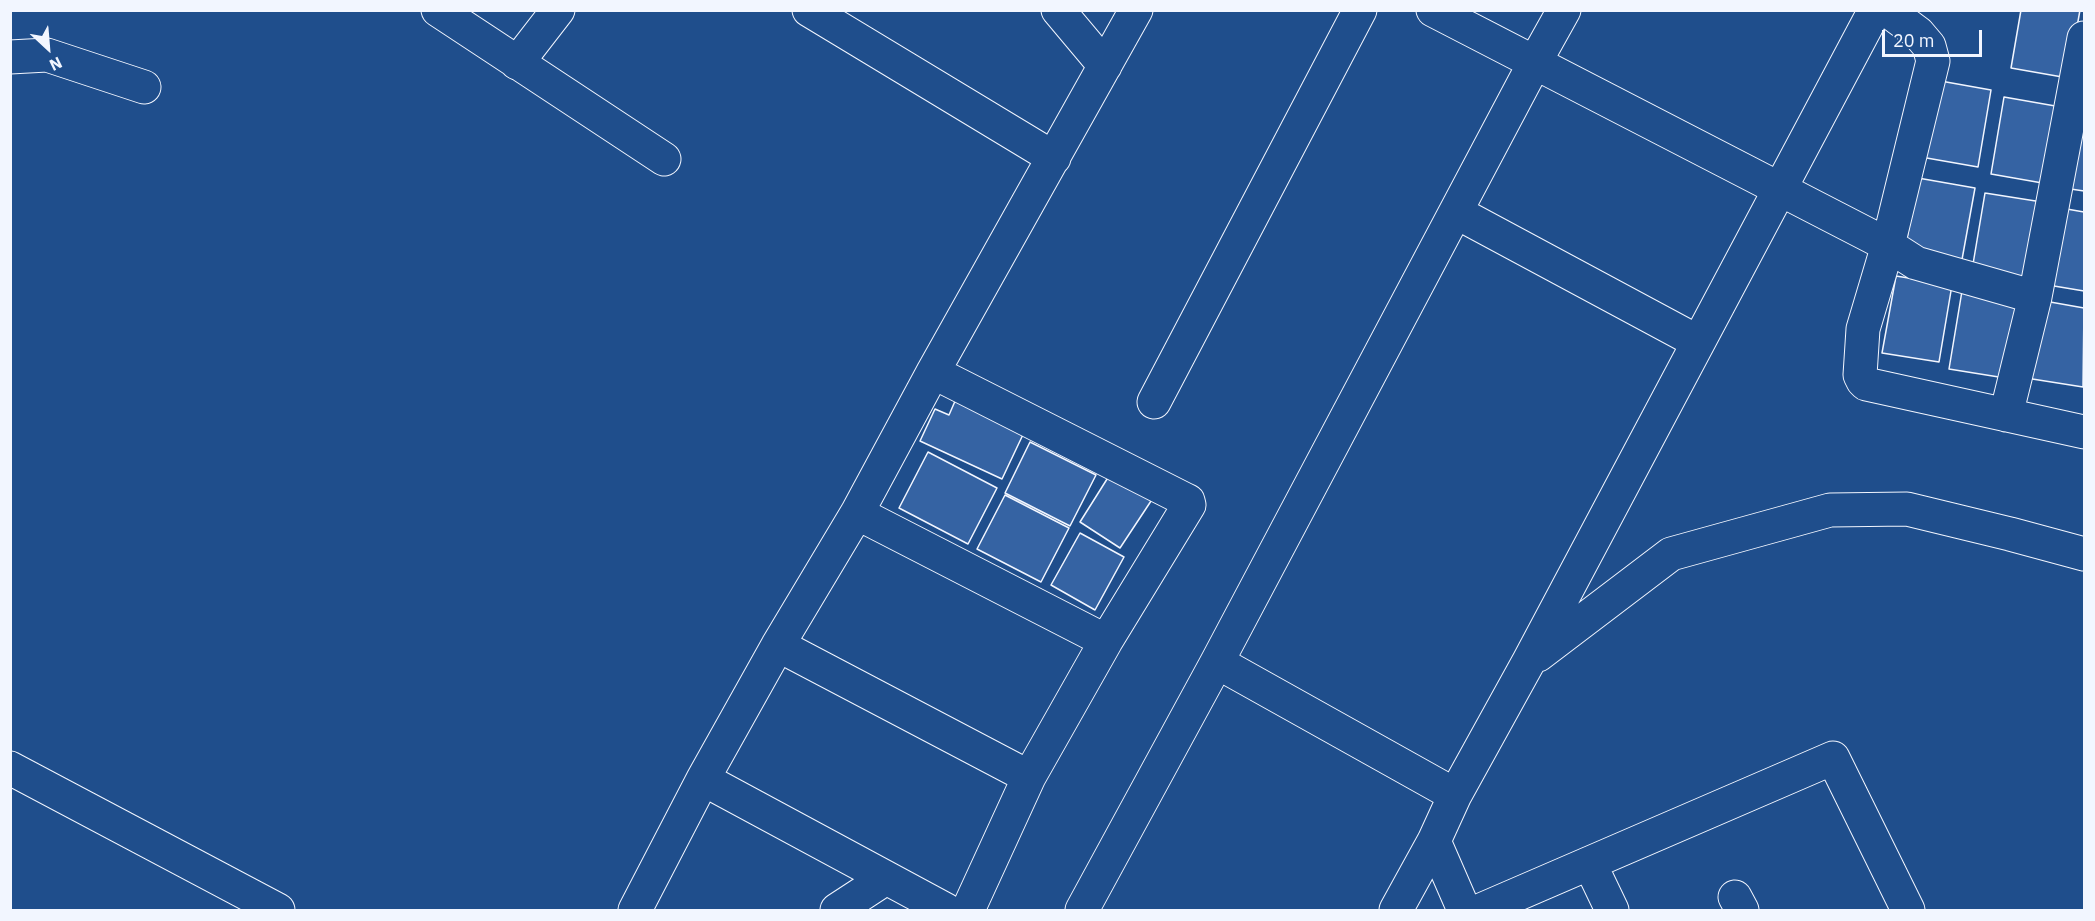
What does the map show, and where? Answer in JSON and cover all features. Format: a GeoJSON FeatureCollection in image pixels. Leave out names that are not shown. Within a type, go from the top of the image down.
{"type":"FeatureCollection","features":[{"type":"Feature","properties":{"kind":"street"},"geometry":{"type":"LineString","coordinates":[[438,10],[664,159]]}},
{"type":"Feature","properties":{"kind":"street"},"geometry":{"type":"LineString","coordinates":[[517,63],[558,10]]}},
{"type":"Feature","properties":{"kind":"street"},"geometry":{"type":"LineString","coordinates":[[809,10],[1054,158]]}},
{"type":"Feature","properties":{"kind":"street"},"geometry":{"type":"LineString","coordinates":[[1058,10],[1105,66]]}},
{"type":"Feature","properties":{"kind":"street"},"geometry":{"type":"LineString","coordinates":[[634,910],[703,779],[856,513],[1136,10]]}},
{"type":"Feature","properties":{"kind":"street"},"geometry":{"type":"LineString","coordinates":[[1154,402],[1360,10]]}},
{"type":"Feature","properties":{"kind":"street"},"geometry":{"type":"LineString","coordinates":[[1433,10],[1888,245],[1916,263],[2035,297]]}},
{"type":"Feature","properties":{"kind":"street"},"geometry":{"type":"LineString","coordinates":[[1082,910],[1217,662],[1564,10]]}},
{"type":"Feature","properties":{"kind":"street"},"geometry":{"type":"LineString","coordinates":[[1396,910],[1434,841],[1455,795],[1529,661],[1875,10]]}},
{"type":"Feature","properties":{"kind":"street"},"geometry":{"type":"LineString","coordinates":[[1887,10],[1918,33],[1929,46],[1933,61],[1888,245],[1863,329],[1860,375],[1866,384],[2085,432]]}},
{"type":"Feature","properties":{"kind":"street"},"geometry":{"type":"LineString","coordinates":[[2006,415],[2035,297],[2085,38]]}},
{"type":"Feature","properties":{"kind":"street"},"geometry":{"type":"LineString","coordinates":[[10,57],[47,55],[144,87]]}},
{"type":"Feature","properties":{"kind":"street"},"geometry":{"type":"LineString","coordinates":[[1456,212],[1698,342]]}},
{"type":"Feature","properties":{"kind":"street"},"geometry":{"type":"LineString","coordinates":[[933,372],[1188,501],[1189,505],[1029,777],[968,910]]}},
{"type":"Feature","properties":{"kind":"street"},"geometry":{"type":"LineString","coordinates":[[1529,661],[1671,554],[1830,510],[1907,509],[2085,554]]}},
{"type":"Feature","properties":{"kind":"street"},"geometry":{"type":"LineString","coordinates":[[856,513],[1107,641]]}},
{"type":"Feature","properties":{"kind":"street"},"geometry":{"type":"LineString","coordinates":[[778,645],[1029,777]]}},
{"type":"Feature","properties":{"kind":"street"},"geometry":{"type":"LineString","coordinates":[[1217,662],[1455,795]]}},
{"type":"Feature","properties":{"kind":"street"},"geometry":{"type":"LineString","coordinates":[[1481,910],[1833,759],[1908,910]]}},
{"type":"Feature","properties":{"kind":"street"},"geometry":{"type":"LineString","coordinates":[[10,768],[278,910]]}},
{"type":"Feature","properties":{"kind":"street"},"geometry":{"type":"LineString","coordinates":[[703,779],[946,910]]}},
{"type":"Feature","properties":{"kind":"street"},"geometry":{"type":"LineString","coordinates":[[1434,841],[1464,910]]}},
{"type":"Feature","properties":{"kind":"street"},"geometry":{"type":"LineString","coordinates":[[1590,864],[1612,910]]}},
{"type":"Feature","properties":{"kind":"street"},"geometry":{"type":"LineString","coordinates":[[837,910],[886,878]]}},
{"type":"Feature","properties":{"kind":"building"},"geometry":{"type":"Polygon","coordinates":[[[2021,10],[2080,10],[2068,78],[2011,68],[2021,10]]]}},
{"type":"Feature","properties":{"kind":"building"},"geometry":{"type":"Polygon","coordinates":[[[1935,80],[1991,90],[1978,167],[1921,157],[1935,80]]]}},
{"type":"Feature","properties":{"kind":"building"},"geometry":{"type":"Polygon","coordinates":[[[2004,97],[2061,107],[2048,184],[1991,174],[2004,97]]]}},
{"type":"Feature","properties":{"kind":"building"},"geometry":{"type":"Polygon","coordinates":[[[2084,112],[2084,191],[2064,188],[2084,112]]]}},
{"type":"Feature","properties":{"kind":"building"},"geometry":{"type":"Polygon","coordinates":[[[1918,178],[1975,188],[1961,265],[1904,255],[1918,178]]]}},
{"type":"Feature","properties":{"kind":"building"},"geometry":{"type":"Polygon","coordinates":[[[1985,193],[2042,202],[2029,280],[1972,270],[1985,193]]]}},
{"type":"Feature","properties":{"kind":"building"},"geometry":{"type":"Polygon","coordinates":[[[2061,208],[2084,212],[2084,291],[2048,285],[2061,208]]]}},
{"type":"Feature","properties":{"kind":"building"},"geometry":{"type":"Polygon","coordinates":[[[1896,276],[1952,285],[1939,362],[1882,353],[1896,276]]]}},
{"type":"Feature","properties":{"kind":"building"},"geometry":{"type":"Polygon","coordinates":[[[1962,291],[2019,301],[2005,378],[1949,369],[1962,291]]]}},
{"type":"Feature","properties":{"kind":"building"},"geometry":{"type":"Polygon","coordinates":[[[2039,300],[2084,308],[2083,387],[2026,378],[2039,300]]]}},
{"type":"Feature","properties":{"kind":"building"},"geometry":{"type":"Polygon","coordinates":[[[959,392],[1028,424],[1002,479],[920,441],[935,409],[949,415],[959,392]]]}},
{"type":"Feature","properties":{"kind":"building"},"geometry":{"type":"Polygon","coordinates":[[[1030,442],[1096,475],[1070,526],[1005,493],[1030,442]]]}},
{"type":"Feature","properties":{"kind":"building"},"geometry":{"type":"Polygon","coordinates":[[[928,452],[997,488],[968,544],[899,508],[928,452]]]}},
{"type":"Feature","properties":{"kind":"building"},"geometry":{"type":"Polygon","coordinates":[[[1114,468],[1155,495],[1120,548],[1080,522],[1114,468]]]}},
{"type":"Feature","properties":{"kind":"building"},"geometry":{"type":"Polygon","coordinates":[[[1005,495],[1069,528],[1041,582],[977,549],[1005,495]]]}},
{"type":"Feature","properties":{"kind":"building"},"geometry":{"type":"Polygon","coordinates":[[[1080,533],[1124,557],[1095,610],[1051,585],[1080,533]]]}}]}
